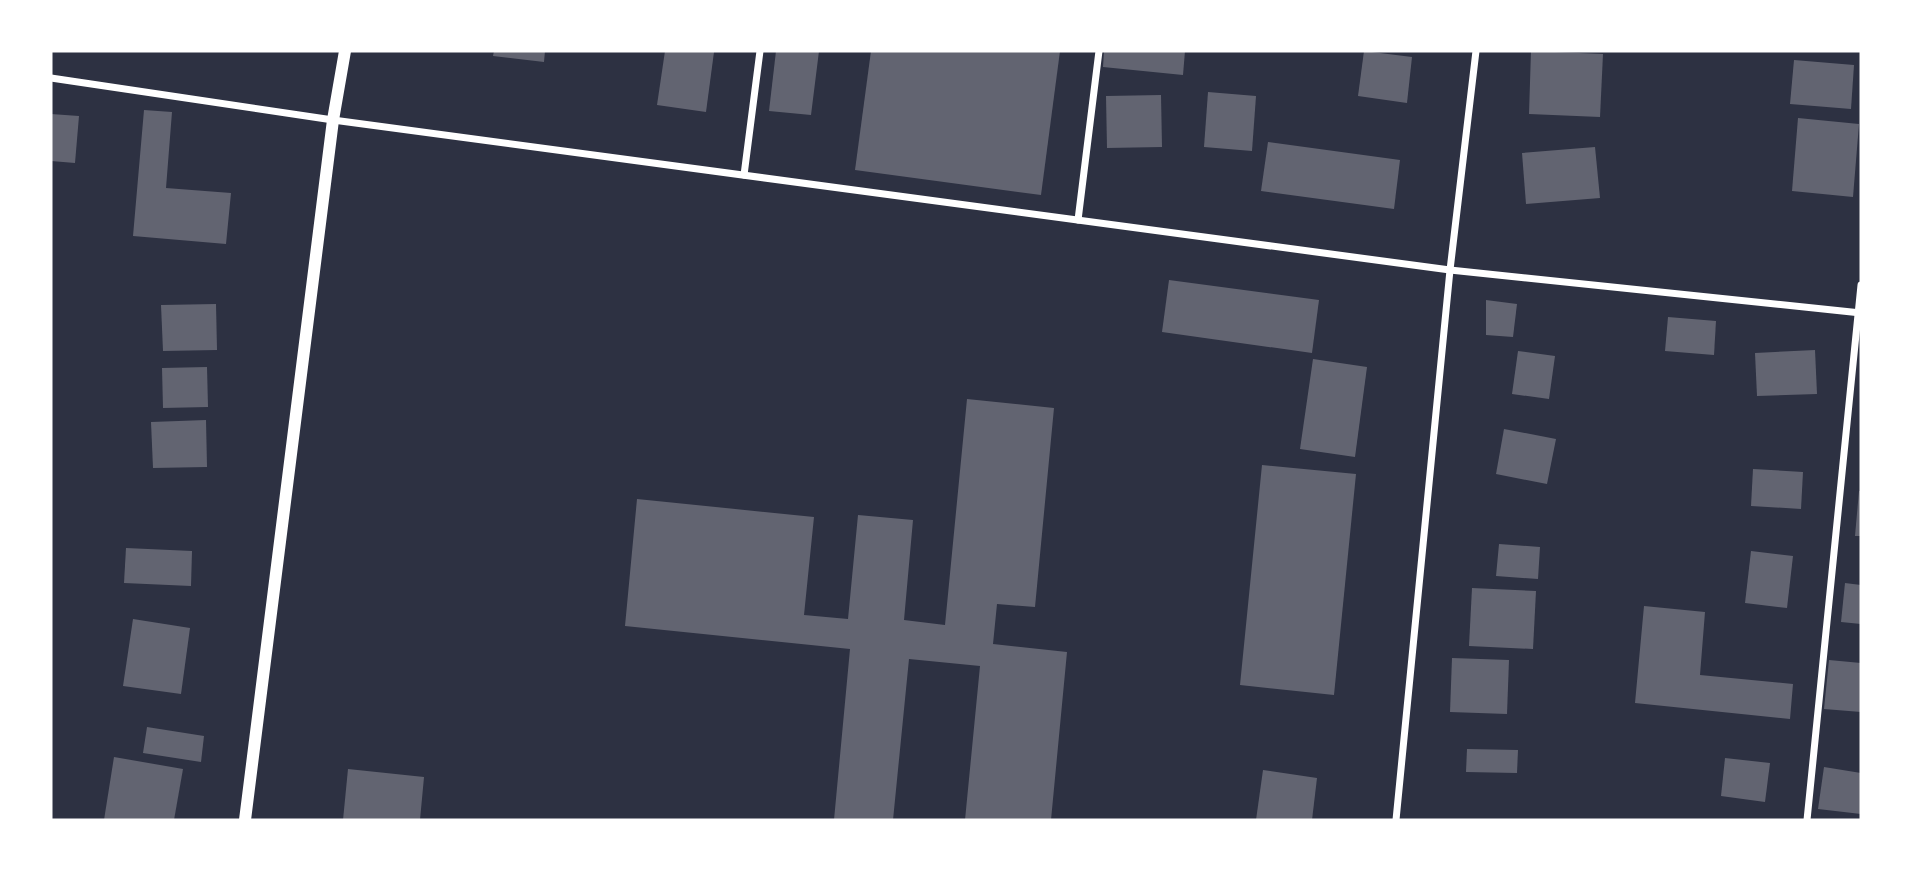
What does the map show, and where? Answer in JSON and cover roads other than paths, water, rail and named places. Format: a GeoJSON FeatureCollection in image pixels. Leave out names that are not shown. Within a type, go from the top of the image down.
{"type":"FeatureCollection","features":[{"type":"Feature","properties":{"kind":"street"},"geometry":{"type":"LineString","coordinates":[[245,820],[333,120],[345,51]]}},
{"type":"Feature","properties":{"kind":"street"},"geometry":{"type":"LineString","coordinates":[[744,175],[761,51]]}},
{"type":"Feature","properties":{"kind":"street"},"geometry":{"type":"LineString","coordinates":[[1079,220],[1099,51]]}},
{"type":"Feature","properties":{"kind":"street"},"geometry":{"type":"LineString","coordinates":[[1396,820],[1450,271],[1476,51]]}},
{"type":"Feature","properties":{"kind":"street"},"geometry":{"type":"LineString","coordinates":[[51,79],[333,120],[1450,271],[1860,313]]}},
{"type":"Feature","properties":{"kind":"street"},"geometry":{"type":"LineString","coordinates":[[1807,820],[1861,285]]}}]}
